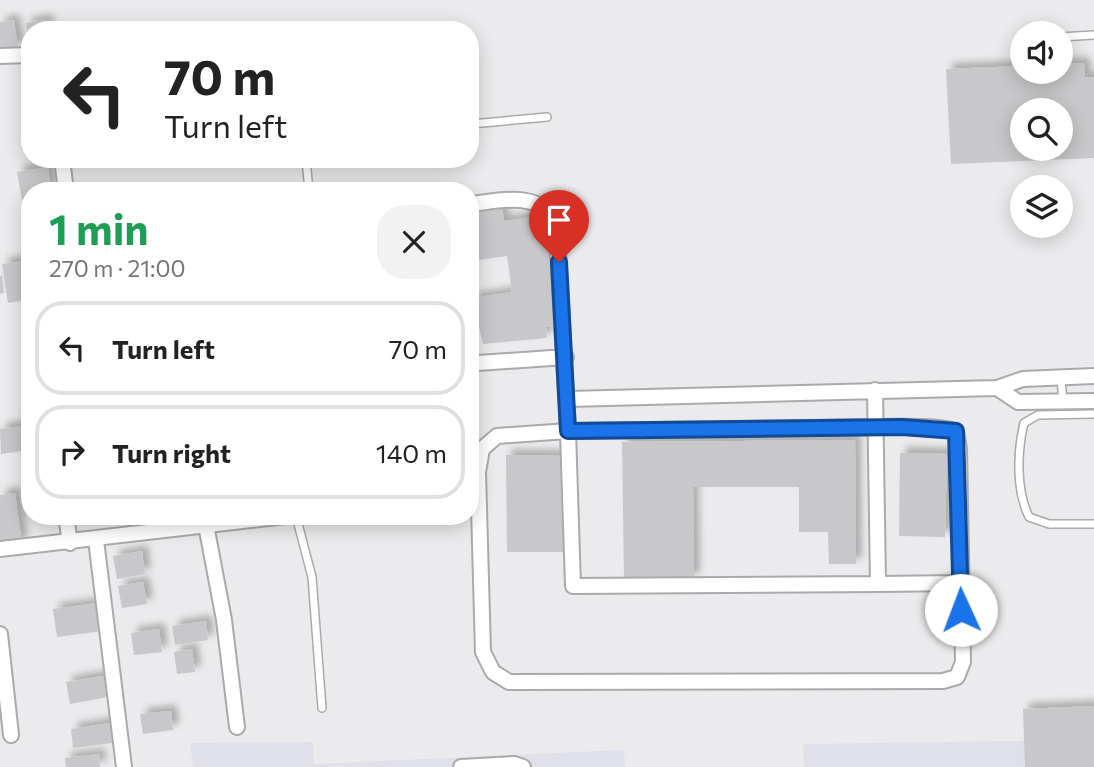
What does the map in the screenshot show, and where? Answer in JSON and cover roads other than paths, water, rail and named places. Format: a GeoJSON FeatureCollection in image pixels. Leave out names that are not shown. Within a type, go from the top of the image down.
{"type":"FeatureCollection","features":[{"type":"Feature","properties":{"kind":"street"},"geometry":{"type":"LineString","coordinates":[[0,56],[21,55]]}},
{"type":"Feature","properties":{"kind":"street"},"geometry":{"type":"LineString","coordinates":[[479,203],[522,198],[541,203],[556,215],[568,399],[573,586],[960,583]]}},
{"type":"Feature","properties":{"kind":"street"},"geometry":{"type":"LineString","coordinates":[[479,363],[566,357]]}},
{"type":"Feature","properties":{"kind":"street"},"geometry":{"type":"LineString","coordinates":[[568,399],[998,388],[1023,379],[1094,376]]}},
{"type":"Feature","properties":{"kind":"street"},"geometry":{"type":"LineString","coordinates":[[998,388],[1018,402],[1063,408],[1094,401]]}},
{"type":"Feature","properties":{"kind":"street"},"geometry":{"type":"LineString","coordinates":[[875,390],[878,584]]}},
{"type":"Feature","properties":{"kind":"street"},"geometry":{"type":"LineString","coordinates":[[479,466],[482,449],[497,436],[568,431],[877,428],[943,428],[956,431],[963,662],[957,677],[943,681],[509,682],[493,672],[483,652],[479,508]]}},
{"type":"Feature","properties":{"kind":"street"},"geometry":{"type":"LineString","coordinates":[[67,525],[70,543]]}},
{"type":"Feature","properties":{"kind":"street"},"geometry":{"type":"LineString","coordinates":[[0,549],[96,540],[206,525],[224,620],[237,727]]}},
{"type":"Feature","properties":{"kind":"street"},"geometry":{"type":"LineString","coordinates":[[96,540],[124,767]]}},
{"type":"Feature","properties":{"kind":"street"},"geometry":{"type":"LineString","coordinates":[[0,634],[11,735]]}},
{"type":"Feature","properties":{"kind":"street"},"geometry":{"type":"LineString","coordinates":[[461,767],[514,764],[523,767]]}},
{"type":"Feature","properties":{"kind":"lane"},"geometry":{"type":"LineString","coordinates":[[1073,36],[1094,35]]}},
{"type":"Feature","properties":{"kind":"lane"},"geometry":{"type":"LineString","coordinates":[[479,123],[547,117]]}},
{"type":"Feature","properties":{"kind":"lane"},"geometry":{"type":"LineString","coordinates":[[1062,378],[1063,408]]}},
{"type":"Feature","properties":{"kind":"lane"},"geometry":{"type":"LineString","coordinates":[[1094,414],[1063,408],[1038,415],[1024,424],[1020,439],[1021,500],[1029,517],[1049,524],[1094,524]]}},
{"type":"Feature","properties":{"kind":"lane"},"geometry":{"type":"LineString","coordinates":[[298,525],[312,577],[322,708]]}}]}
